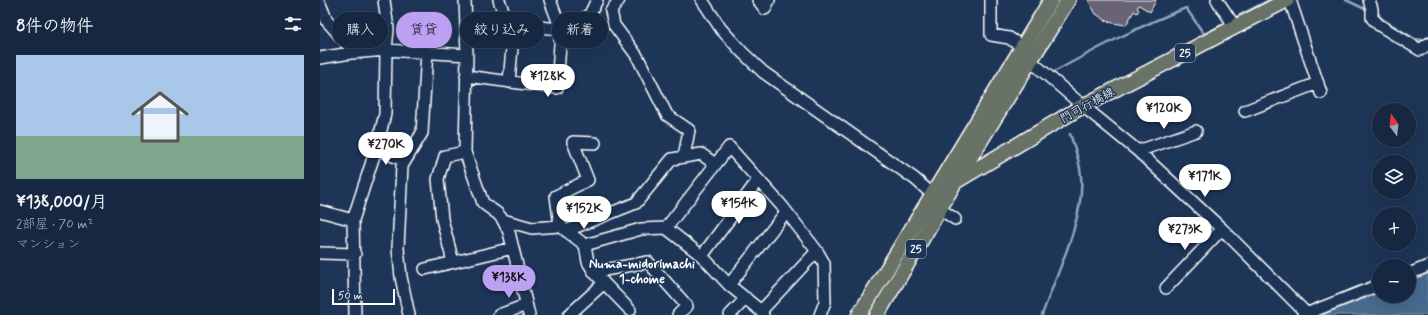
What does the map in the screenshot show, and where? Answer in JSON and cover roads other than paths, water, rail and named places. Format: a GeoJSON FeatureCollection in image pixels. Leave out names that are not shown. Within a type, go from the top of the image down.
{"type":"FeatureCollection","features":[{"type":"Feature","properties":{"kind":"main road","name":"門司行橋線"},"geometry":{"type":"LineString","coordinates":[[877,315],[955,182],[984,136],[1052,0]]}},
{"type":"Feature","properties":{"kind":"main road","name":"門司行橋線"},"geometry":{"type":"LineString","coordinates":[[863,313],[933,195],[1025,53],[1068,0]]}},
{"type":"Feature","properties":{"kind":"main road","name":"門司行橋線"},"geometry":{"type":"LineString","coordinates":[[933,195],[1083,106],[1232,22],[1284,1]]}},
{"type":"Feature","properties":{"kind":"main road"},"geometry":{"type":"LineString","coordinates":[[984,136],[994,147],[1004,153]]}},
{"type":"Feature","properties":{"kind":"street"},"geometry":{"type":"LineString","coordinates":[[355,315],[353,220],[377,149],[385,114],[386,50],[388,29],[384,0]]}},
{"type":"Feature","properties":{"kind":"street"},"geometry":{"type":"LineString","coordinates":[[465,0],[467,55],[465,152],[483,202],[498,214],[509,232],[527,310],[499,315]]}},
{"type":"Feature","properties":{"kind":"street"},"geometry":{"type":"LineString","coordinates":[[499,0],[503,12]]}},
{"type":"Feature","properties":{"kind":"street"},"geometry":{"type":"LineString","coordinates":[[550,0],[555,12]]}},
{"type":"Feature","properties":{"kind":"street"},"geometry":{"type":"LineString","coordinates":[[591,12],[597,0]]}},
{"type":"Feature","properties":{"kind":"street"},"geometry":{"type":"LineString","coordinates":[[619,0],[611,11],[614,25],[637,56],[667,115],[689,130],[684,157]]}},
{"type":"Feature","properties":{"kind":"street"},"geometry":{"type":"LineString","coordinates":[[702,0],[720,29],[763,72],[915,179],[933,195],[940,208],[955,219]]}},
{"type":"Feature","properties":{"kind":"street"},"geometry":{"type":"LineString","coordinates":[[758,0],[765,9],[770,0]]}},
{"type":"Feature","properties":{"kind":"street"},"geometry":{"type":"LineString","coordinates":[[991,0],[991,35],[1009,38],[1083,106],[1138,151],[1222,229],[1304,314],[1372,288]]}},
{"type":"Feature","properties":{"kind":"street"},"geometry":{"type":"LineString","coordinates":[[1217,0],[1232,22]]}},
{"type":"Feature","properties":{"kind":"street"},"geometry":{"type":"LineString","coordinates":[[1369,0],[1372,9],[1372,18],[1379,25],[1425,50]]}},
{"type":"Feature","properties":{"kind":"street"},"geometry":{"type":"LineString","coordinates":[[1245,111],[1319,88],[1284,1]]}},
{"type":"Feature","properties":{"kind":"street"},"geometry":{"type":"LineString","coordinates":[[320,4],[327,21],[350,47],[351,52]]}},
{"type":"Feature","properties":{"kind":"street"},"geometry":{"type":"LineString","coordinates":[[509,82],[512,48]]}},
{"type":"Feature","properties":{"kind":"street"},"geometry":{"type":"LineString","coordinates":[[466,76],[557,88],[560,48]]}},
{"type":"Feature","properties":{"kind":"street"},"geometry":{"type":"LineString","coordinates":[[320,58],[351,52],[386,50],[467,55]]}},
{"type":"Feature","properties":{"kind":"street"},"geometry":{"type":"LineString","coordinates":[[409,315],[401,277],[398,248],[402,166],[422,133],[426,52]]}},
{"type":"Feature","properties":{"kind":"street"},"geometry":{"type":"LineString","coordinates":[[1138,151],[1196,131]]}},
{"type":"Feature","properties":{"kind":"street"},"geometry":{"type":"LineString","coordinates":[[595,143],[573,142],[588,180],[556,196],[563,229],[585,245],[588,262],[594,272],[630,313]]}},
{"type":"Feature","properties":{"kind":"street"},"geometry":{"type":"LineString","coordinates":[[666,228],[729,147],[786,212],[824,263],[826,302],[820,315]]}},
{"type":"Feature","properties":{"kind":"street"},"geometry":{"type":"LineString","coordinates":[[377,149],[405,161]]}},
{"type":"Feature","properties":{"kind":"street"},"geometry":{"type":"LineString","coordinates":[[453,262],[442,219],[438,179],[446,156],[465,152]]}},
{"type":"Feature","properties":{"kind":"street"},"geometry":{"type":"LineString","coordinates":[[503,220],[532,228],[563,229],[636,203],[672,159],[701,154],[715,164]]}},
{"type":"Feature","properties":{"kind":"street"},"geometry":{"type":"LineString","coordinates":[[702,256],[758,180]]}},
{"type":"Feature","properties":{"kind":"street"},"geometry":{"type":"LineString","coordinates":[[320,211],[353,220]]}},
{"type":"Feature","properties":{"kind":"street"},"geometry":{"type":"LineString","coordinates":[[729,285],[786,212]]}},
{"type":"Feature","properties":{"kind":"street"},"geometry":{"type":"LineString","coordinates":[[585,245],[641,229],[666,228],[702,256],[729,285],[762,313],[817,252]]}},
{"type":"Feature","properties":{"kind":"street"},"geometry":{"type":"LineString","coordinates":[[1166,288],[1222,229]]}},
{"type":"Feature","properties":{"kind":"street"},"geometry":{"type":"LineString","coordinates":[[424,269],[513,248]]}},
{"type":"Feature","properties":{"kind":"street"},"geometry":{"type":"LineString","coordinates":[[320,253],[354,254]]}},
{"type":"Feature","properties":{"kind":"street"},"geometry":{"type":"LineString","coordinates":[[594,272],[648,262],[687,306],[678,315]]}},
{"type":"Feature","properties":{"kind":"street"},"geometry":{"type":"LineString","coordinates":[[1416,271],[1428,266]]}},
{"type":"Feature","properties":{"kind":"street"},"geometry":{"type":"LineString","coordinates":[[569,315],[604,283]]}},
{"type":"Feature","properties":{"kind":"street"},"geometry":{"type":"LineString","coordinates":[[730,315],[746,298]]}},
{"type":"Feature","properties":{"kind":"water"},"geometry":{"type":"Polygon","coordinates":[[[1428,274],[1428,315],[1322,315],[1372,296],[1372,303],[1416,303],[1416,278],[1428,274]]]}},
{"type":"Feature","properties":{"kind":"waterway"},"geometry":{"type":"LineString","coordinates":[[1234,18],[1269,0]]}},
{"type":"Feature","properties":{"kind":"waterway"},"geometry":{"type":"LineString","coordinates":[[1346,0],[1367,10]]}},
{"type":"Feature","properties":{"kind":"waterway"},"geometry":{"type":"LineString","coordinates":[[1052,73],[1135,30],[1186,8],[1204,34],[1227,22]]}},
{"type":"Feature","properties":{"kind":"waterway"},"geometry":{"type":"LineString","coordinates":[[1376,8],[1382,19],[1415,39],[1423,40],[1428,37]]}},
{"type":"Feature","properties":{"kind":"waterway"},"geometry":{"type":"LineString","coordinates":[[1042,315],[1068,246],[1079,210],[1081,176],[1077,155],[1070,134]]}},
{"type":"Feature","properties":{"kind":"district","name":"Numa-midorimachi 1-chome"},"geometry":{"type":"Point","coordinates":[642,270]}}]}
